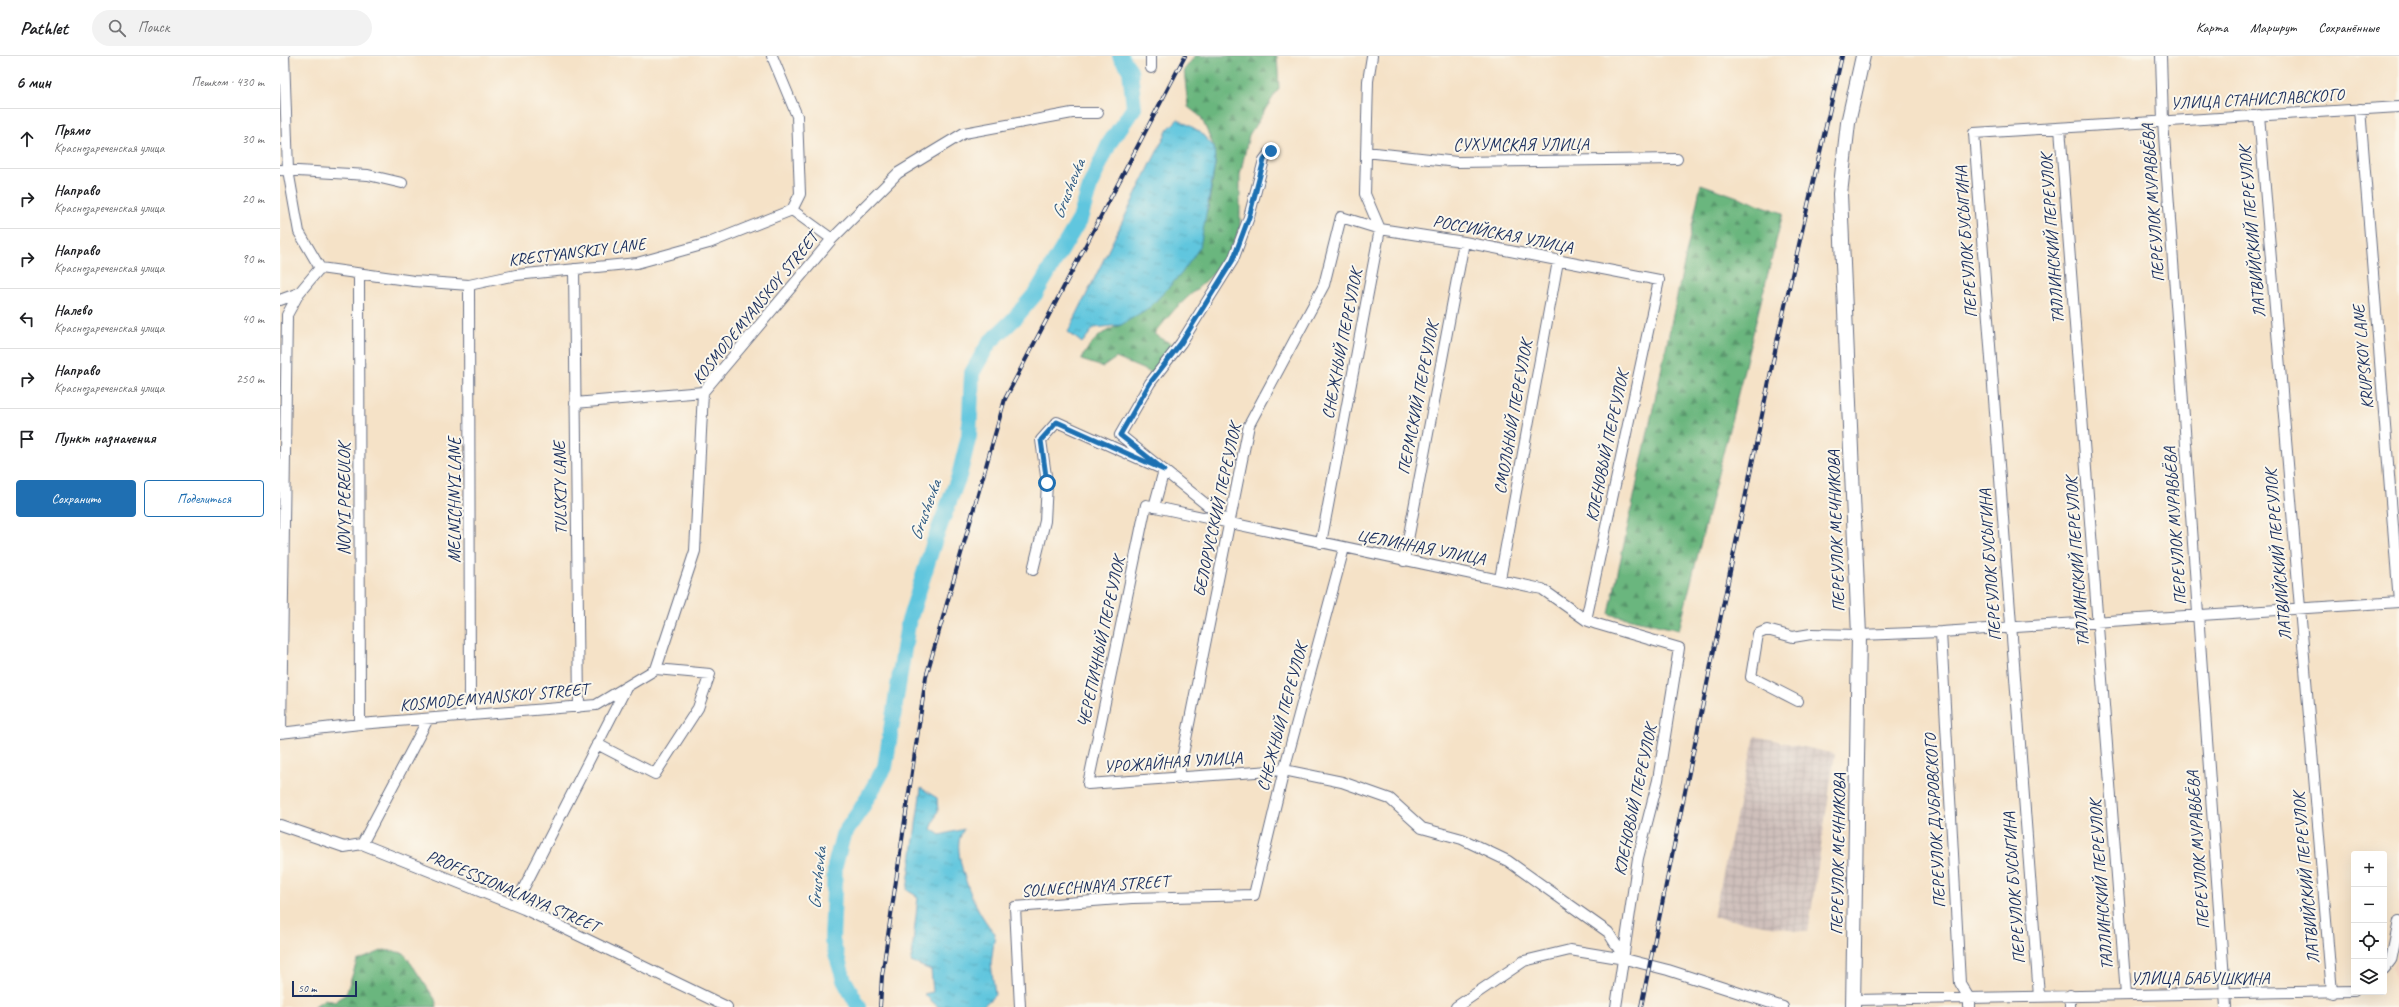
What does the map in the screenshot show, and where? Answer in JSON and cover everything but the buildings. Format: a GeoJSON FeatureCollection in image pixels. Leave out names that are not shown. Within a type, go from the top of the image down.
{"type":"FeatureCollection","features":[{"type":"Feature","properties":{"kind":"street"},"geometry":{"type":"LineString","coordinates":[[281,733],[287,315],[299,293],[320,268],[299,232],[284,170],[284,56]]}},
{"type":"Feature","properties":{"kind":"street"},"geometry":{"type":"LineString","coordinates":[[772,56],[797,116],[800,194],[792,210],[832,239]]}},
{"type":"Feature","properties":{"kind":"street"},"geometry":{"type":"LineString","coordinates":[[1151,56],[1151,68]]}},
{"type":"Feature","properties":{"kind":"street"},"geometry":{"type":"LineString","coordinates":[[1372,56],[1368,81],[1365,194],[1380,229]]}},
{"type":"Feature","properties":{"kind":"street","name":"ПЕРЕУЛОК МЕЧНИКОВА"},"geometry":{"type":"LineString","coordinates":[[1854,1004],[1859,635],[1840,194],[1848,123],[1864,56]]}},
{"type":"Feature","properties":{"kind":"street","name":"ПЕРЕУЛОК МУРАВЬЁВА"},"geometry":{"type":"LineString","coordinates":[[2161,56],[2163,121],[2226,1007]]}},
{"type":"Feature","properties":{"kind":"street","name":"УЛИЦА СТАНИСЛАВСКОГО"},"geometry":{"type":"LineString","coordinates":[[1974,133],[2399,107]]}},
{"type":"Feature","properties":{"kind":"street","name":"KRUPSKOY LANE"},"geometry":{"type":"LineString","coordinates":[[2360,109],[2399,602]]}},
{"type":"Feature","properties":{"kind":"street","name":"KOSMODEMYANSKOY STREET"},"geometry":{"type":"LineString","coordinates":[[281,733],[360,724],[596,705],[656,669],[695,551],[703,392],[832,239],[898,173],[964,133],[1072,113],[1098,113]]}},
{"type":"Feature","properties":{"kind":"street","name":"ЛАТВИЙСКИЙ ПЕРЕУЛОК"},"geometry":{"type":"LineString","coordinates":[[2259,115],[2298,608],[2332,993]]}},
{"type":"Feature","properties":{"kind":"street","name":"ТАЛЛИНСКИЙ ПЕРЕУЛОК"},"geometry":{"type":"LineString","coordinates":[[2060,128],[2126,994]]}},
{"type":"Feature","properties":{"kind":"street","name":"ПЕРЕУЛОК БУСЫГИНА"},"geometry":{"type":"LineString","coordinates":[[1974,133],[2038,996]]}},
{"type":"Feature","properties":{"kind":"street"},"geometry":{"type":"LineString","coordinates":[[1230,524],[1120,435],[1150,383],[1181,343],[1233,260],[1249,217],[1264,160],[1271,151]]}},
{"type":"Feature","properties":{"kind":"street","name":"СУХУМСКАЯ УЛИЦА"},"geometry":{"type":"LineString","coordinates":[[1366,152],[1457,162],[1677,159]]}},
{"type":"Feature","properties":{"kind":"street"},"geometry":{"type":"LineString","coordinates":[[284,170],[368,175],[402,183]]}},
{"type":"Feature","properties":{"kind":"street","name":"KRESTYANSKIY LANE"},"geometry":{"type":"LineString","coordinates":[[320,268],[359,274],[469,286],[516,275],[637,263],[709,243],[792,210]]}},
{"type":"Feature","properties":{"kind":"street","name":"РОССИЙСКАЯ УЛИЦА"},"geometry":{"type":"LineString","coordinates":[[1341,217],[1380,229],[1464,242],[1659,280]]}},
{"type":"Feature","properties":{"kind":"street","name":"БЕЛОРУССКИЙ ПЕРЕУЛОК"},"geometry":{"type":"LineString","coordinates":[[1178,779],[1249,425],[1324,285],[1341,217]]}},
{"type":"Feature","properties":{"kind":"street","name":"СНЕЖНЫЙ ПЕРЕУЛОК"},"geometry":{"type":"LineString","coordinates":[[1321,543],[1380,229]]}},
{"type":"Feature","properties":{"kind":"street","name":"ПЕРМСКИЙ ПЕРЕУЛОК"},"geometry":{"type":"LineString","coordinates":[[1404,561],[1464,242]]}},
{"type":"Feature","properties":{"kind":"street","name":"СМОЛЬНЫЙ ПЕРЕУЛОК"},"geometry":{"type":"LineString","coordinates":[[1500,579],[1558,261]]}},
{"type":"Feature","properties":{"kind":"street","name":"TULSKIY LANE"},"geometry":{"type":"LineString","coordinates":[[574,269],[579,706]]}},
{"type":"Feature","properties":{"kind":"street","name":"NOVYI PEREULOK"},"geometry":{"type":"LineString","coordinates":[[359,274],[360,724]]}},
{"type":"Feature","properties":{"kind":"street","name":"КЛЕНОВЫЙ ПЕРЕУЛОК"},"geometry":{"type":"LineString","coordinates":[[1586,620],[1659,280]]}},
{"type":"Feature","properties":{"kind":"street","name":"MELNICHNYI LANE"},"geometry":{"type":"LineString","coordinates":[[469,286],[470,715]]}},
{"type":"Feature","properties":{"kind":"street"},"geometry":{"type":"LineString","coordinates":[[280,300],[299,293]]}},
{"type":"Feature","properties":{"kind":"street"},"geometry":{"type":"LineString","coordinates":[[575,403],[703,392]]}},
{"type":"Feature","properties":{"kind":"street"},"geometry":{"type":"LineString","coordinates":[[1033,570],[1045,521],[1047,483],[1041,440],[1057,422],[1164,470]]}},
{"type":"Feature","properties":{"kind":"street","name":"ЧЕРЕПИЧНЫЙ ПЕРЕУЛОК"},"geometry":{"type":"LineString","coordinates":[[1088,784],[1150,506],[1164,470]]}},
{"type":"Feature","properties":{"kind":"street","name":"ЦЕЛИННАЯ УЛИЦА"},"geometry":{"type":"LineString","coordinates":[[1150,506],[1542,589],[1586,620],[1679,648]]}},
{"type":"Feature","properties":{"kind":"street","name":"СНЕЖНЫЙ ПЕРЕУЛОК"},"geometry":{"type":"LineString","coordinates":[[1254,895],[1284,770],[1344,548]]}},
{"type":"Feature","properties":{"kind":"street"},"geometry":{"type":"LineString","coordinates":[[1798,701],[1751,677],[1758,634],[1767,630],[1793,637],[1811,634],[1859,635],[1941,632],[2097,620],[2399,602]]}},
{"type":"Feature","properties":{"kind":"street","name":"ПЕРЕУЛОК ДУБРОВСКОГО"},"geometry":{"type":"LineString","coordinates":[[1941,632],[1960,983],[1969,1003]]}},
{"type":"Feature","properties":{"kind":"street","name":"КЛЕНОВЫЙ ПЕРЕУЛОК"},"geometry":{"type":"LineString","coordinates":[[1616,1007],[1625,959],[1638,858],[1658,780],[1679,648]]}},
{"type":"Feature","properties":{"kind":"street"},"geometry":{"type":"LineString","coordinates":[[597,744],[655,774],[698,708],[710,674],[656,669]]}},
{"type":"Feature","properties":{"kind":"street"},"geometry":{"type":"LineString","coordinates":[[515,905],[626,687]]}},
{"type":"Feature","properties":{"kind":"street"},"geometry":{"type":"LineString","coordinates":[[362,844],[428,719]]}},
{"type":"Feature","properties":{"kind":"street","name":"УРОЖАЙНАЯ УЛИЦА"},"geometry":{"type":"LineString","coordinates":[[1088,784],[1178,779],[1284,770],[1342,782],[1390,799],[1422,828],[1462,839],[1508,861],[1608,932],[1625,959]]}},
{"type":"Feature","properties":{"kind":"street","name":"PROFESSIONALNAYA STREET"},"geometry":{"type":"LineString","coordinates":[[280,825],[344,846],[362,844],[515,905],[727,1007]]}},
{"type":"Feature","properties":{"kind":"street","name":"SOLNECHNAYA STREET"},"geometry":{"type":"LineString","coordinates":[[1020,1007],[1015,906],[1132,898],[1254,895]]}},
{"type":"Feature","properties":{"kind":"street"},"geometry":{"type":"LineString","coordinates":[[2387,965],[2391,960],[2399,921]]}},
{"type":"Feature","properties":{"kind":"street"},"geometry":{"type":"LineString","coordinates":[[1456,1007],[1524,961],[1570,950],[1625,959],[1668,970],[1783,1007]]}},
{"type":"Feature","properties":{"kind":"street","name":"УЛИЦА БАБУШКИНА"},"geometry":{"type":"LineString","coordinates":[[1854,1004],[1969,1003],[2038,996],[2070,995],[2332,993],[2351,991]]}},
{"type":"Feature","properties":{"kind":"street"},"geometry":{"type":"LineString","coordinates":[[2070,995],[2070,1007]]}},
{"type":"Feature","properties":{"kind":"shaded area"},"geometry":{"type":"Polygon","coordinates":[[[1755,736],[1835,754],[1808,932],[1713,917],[1755,736]]]}},
{"type":"Feature","properties":{"kind":"shaded area"},"geometry":{"type":"Polygon","coordinates":[[[2399,950],[2399,1007],[2393,967],[2399,950]]]}},
{"type":"Feature","properties":{"kind":"green space"},"geometry":{"type":"Polygon","coordinates":[[[1195,56],[1277,56],[1279,88],[1249,135],[1240,175],[1240,228],[1225,263],[1175,309],[1154,334],[1173,345],[1152,373],[1116,358],[1103,367],[1081,360],[1097,338],[1107,331],[1121,325],[1208,209],[1215,164],[1214,147],[1201,117],[1188,107],[1184,70],[1195,56]]]}},
{"type":"Feature","properties":{"kind":"green space"},"geometry":{"type":"Polygon","coordinates":[[[1701,184],[1783,213],[1679,630],[1609,614],[1701,184]]]}},
{"type":"Feature","properties":{"kind":"green space"},"geometry":{"type":"Polygon","coordinates":[[[384,950],[404,953],[435,999],[437,1007],[313,1007],[325,999],[335,1002],[346,994],[357,961],[384,950]]]}},
{"type":"Feature","properties":{"kind":"water"},"geometry":{"type":"Polygon","coordinates":[[[1178,119],[1199,131],[1214,147],[1215,164],[1200,247],[1181,274],[1150,307],[1121,325],[1094,328],[1082,343],[1068,332],[1168,129],[1178,119]]]}},
{"type":"Feature","properties":{"kind":"water"},"geometry":{"type":"Polygon","coordinates":[[[921,788],[937,798],[938,811],[931,829],[940,835],[964,829],[959,841],[959,851],[964,876],[981,915],[995,933],[991,964],[995,995],[982,1007],[938,1007],[924,994],[933,992],[931,970],[911,962],[918,897],[907,890],[921,788]]]}},
{"type":"Feature","properties":{"kind":"waterway","name":"Grushevka"},"geometry":{"type":"LineString","coordinates":[[859,1007],[844,980],[832,940],[835,866],[843,835],[861,809],[885,767],[908,624],[935,539],[959,476],[969,436],[972,373],[989,343],[1014,319],[1036,293],[1080,219],[1091,183],[1110,142],[1134,108],[1130,70],[1120,56]]}},
{"type":"Feature","properties":{"kind":"railway"},"geometry":{"type":"LineString","coordinates":[[880,1007],[882,976],[926,677],[1005,399],[1185,56]]}},
{"type":"Feature","properties":{"kind":"railway"},"geometry":{"type":"LineString","coordinates":[[1641,1007],[1779,332],[1842,56]]}},
{"type":"Feature","properties":{"kind":"route"},"geometry":{"type":"LineString","coordinates":[[1047,483],[1041,440],[1057,422],[1164,470],[1120,435],[1150,383],[1181,343],[1197,315],[1233,260],[1249,217],[1264,160],[1271,151]]}}]}
